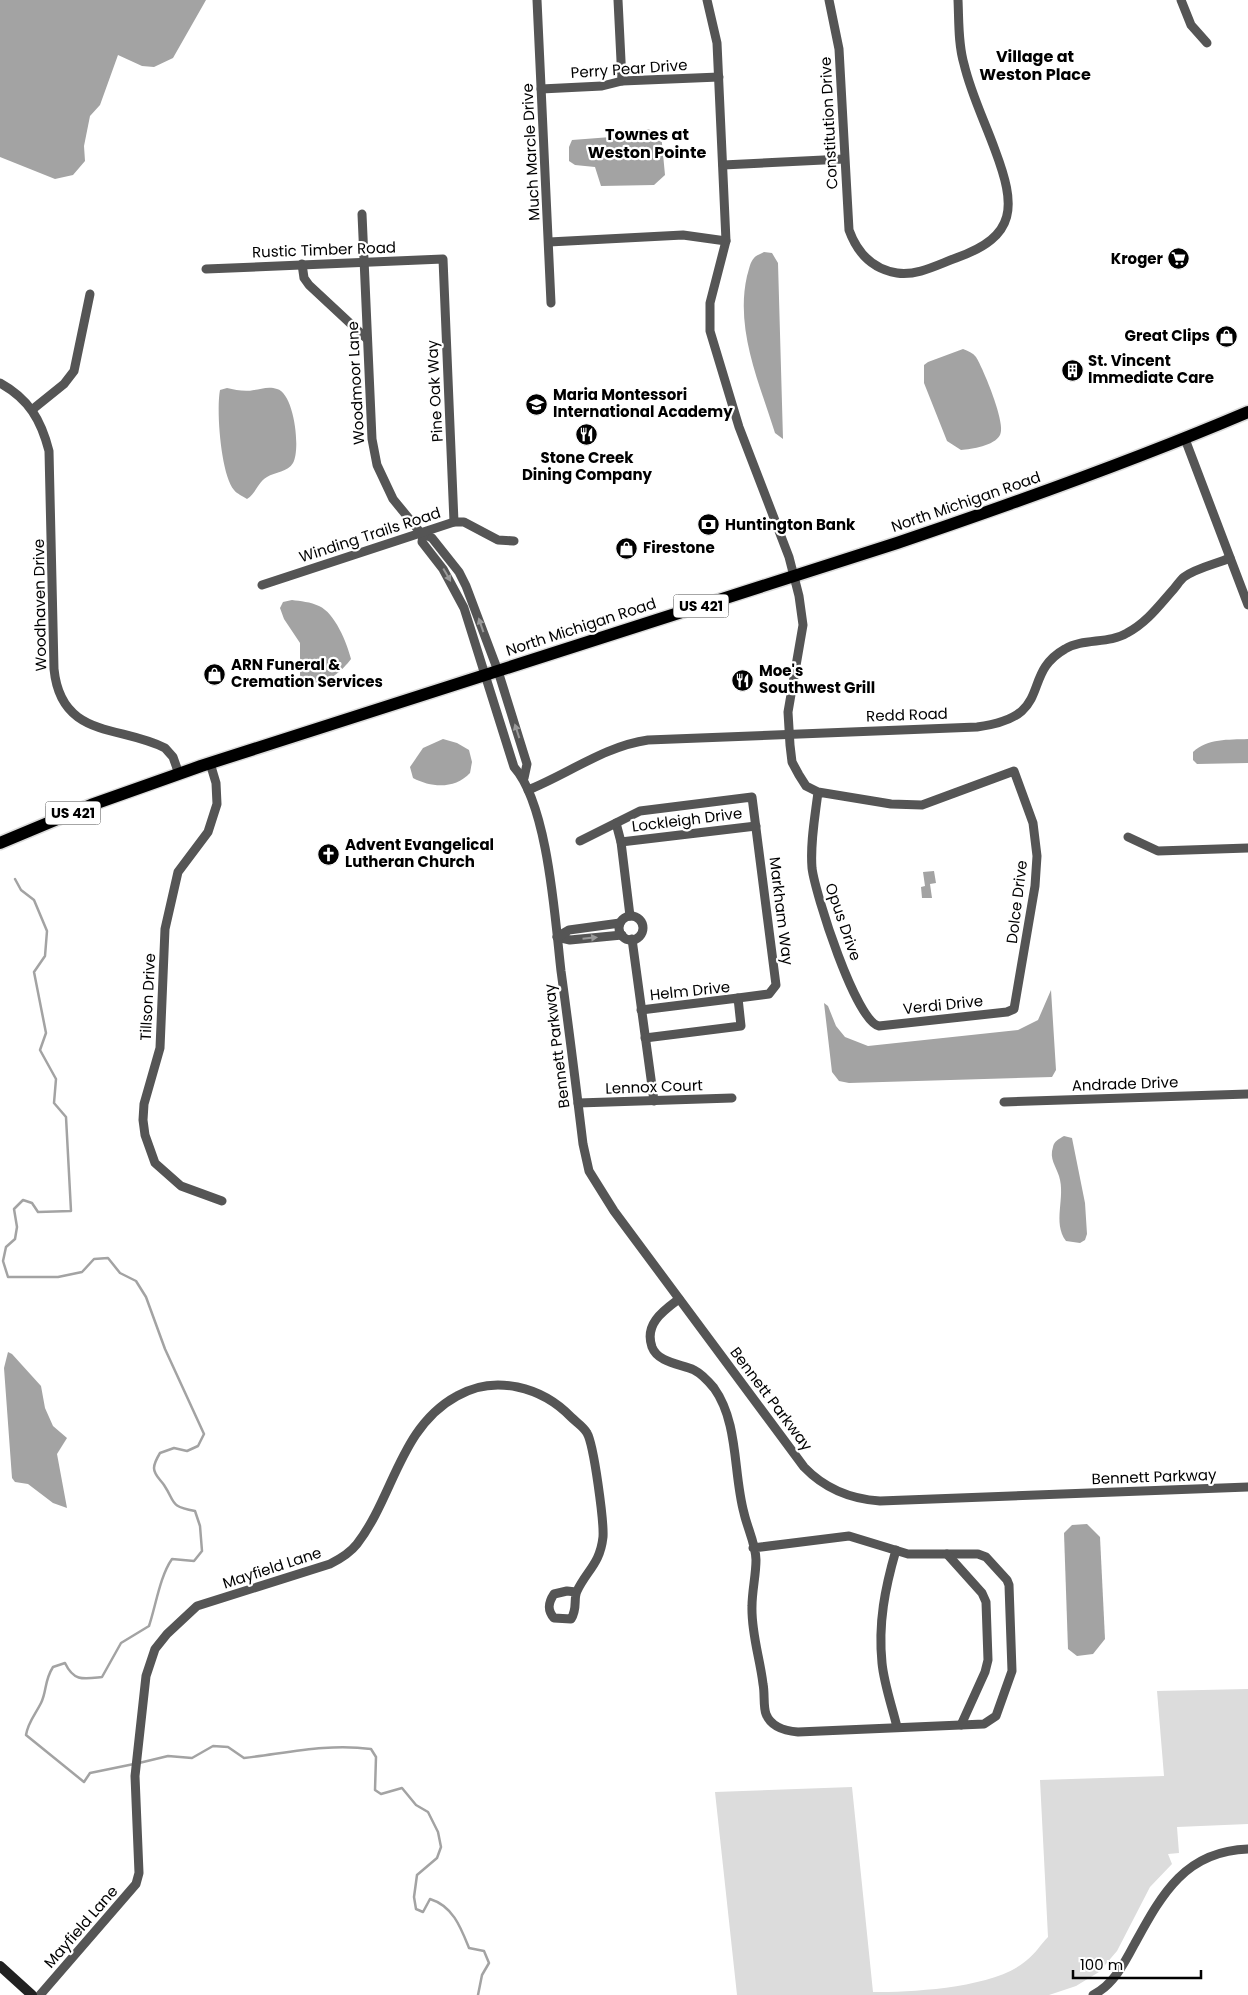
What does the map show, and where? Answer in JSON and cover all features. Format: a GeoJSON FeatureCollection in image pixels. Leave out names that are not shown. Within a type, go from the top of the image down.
{"type":"FeatureCollection","features":[{"type":"Feature","properties":{"kind":"main road","name":"North Michigan Road"},"geometry":{"type":"LineString","coordinates":[[0,844],[148,784],[210,763],[794,576],[993,510],[1185,439],[1248,412]]}},
{"type":"Feature","properties":{"kind":"main road"},"geometry":{"type":"LineString","coordinates":[[0,1966],[32,1995]]}},
{"type":"Feature","properties":{"kind":"street","name":"Much Marcle Drive"},"geometry":{"type":"LineString","coordinates":[[537,0],[551,303]]}},
{"type":"Feature","properties":{"kind":"street"},"geometry":{"type":"LineString","coordinates":[[618,0],[622,81]]}},
{"type":"Feature","properties":{"kind":"street"},"geometry":{"type":"LineString","coordinates":[[707,0],[717,42],[726,241],[710,303],[710,331],[739,427],[789,557],[794,576],[803,625],[791,691],[789,734],[792,762],[806,786],[818,792]]}},
{"type":"Feature","properties":{"kind":"street","name":"Constitution Drive"},"geometry":{"type":"LineString","coordinates":[[829,0],[839,49],[847,222],[855,245],[868,260],[884,269],[898,273],[913,273],[976,251],[993,239],[1004,223],[1009,204],[1008,186],[963,64],[958,0]]}},
{"type":"Feature","properties":{"kind":"street"},"geometry":{"type":"LineString","coordinates":[[1181,0],[1191,25],[1207,43]]}},
{"type":"Feature","properties":{"kind":"street","name":"Perry Pear Drive"},"geometry":{"type":"LineString","coordinates":[[541,89],[607,86],[622,81],[719,77]]}},
{"type":"Feature","properties":{"kind":"street"},"geometry":{"type":"LineString","coordinates":[[723,165],[844,160]]}},
{"type":"Feature","properties":{"kind":"street","name":"Woodmoor Lane"},"geometry":{"type":"LineString","coordinates":[[362,214],[372,439],[377,465],[393,499],[421,533],[432,538],[459,572],[498,671]]}},
{"type":"Feature","properties":{"kind":"street"},"geometry":{"type":"LineString","coordinates":[[549,242],[683,235],[726,241]]}},
{"type":"Feature","properties":{"kind":"street","name":"Rustic Timber Road"},"geometry":{"type":"LineString","coordinates":[[206,269],[443,258]]}},
{"type":"Feature","properties":{"kind":"street","name":"Pine Oak Way"},"geometry":{"type":"LineString","coordinates":[[443,258],[454,522]]}},
{"type":"Feature","properties":{"kind":"street"},"geometry":{"type":"LineString","coordinates":[[302,264],[304,278],[309,286],[367,339]]}},
{"type":"Feature","properties":{"kind":"street"},"geometry":{"type":"LineString","coordinates":[[33,409],[64,384],[74,371],[90,294]]}},
{"type":"Feature","properties":{"kind":"street","name":"Woodhaven Drive"},"geometry":{"type":"LineString","coordinates":[[0,383],[16,393],[33,409],[44,431],[50,465],[54,669],[58,689],[70,709],[86,722],[97,728],[165,748],[172,757],[178,774]]}},
{"type":"Feature","properties":{"kind":"street"},"geometry":{"type":"LineString","coordinates":[[1185,439],[1248,604]]}},
{"type":"Feature","properties":{"kind":"street","name":"Winding Trails Road"},"geometry":{"type":"LineString","coordinates":[[262,585],[454,522],[464,522],[498,540],[514,541]]}},
{"type":"Feature","properties":{"kind":"street","name":"Woodmoor Lane"},"geometry":{"type":"LineString","coordinates":[[421,533],[422,542],[444,569],[464,608],[485,674]]}},
{"type":"Feature","properties":{"kind":"street","name":"Redd Road"},"geometry":{"type":"LineString","coordinates":[[528,790],[558,778],[616,748],[636,742],[977,726],[1006,722],[1020,714],[1031,702],[1047,664],[1065,648],[1125,634],[1144,622],[1184,577],[1230,558]]}},
{"type":"Feature","properties":{"kind":"street","name":"Bennett Parkway"},"geometry":{"type":"LineString","coordinates":[[498,671],[527,764],[524,778]]}},
{"type":"Feature","properties":{"kind":"street","name":"Bennett Parkway"},"geometry":{"type":"LineString","coordinates":[[485,674],[514,767],[524,778],[546,854],[582,1144],[589,1171],[614,1211],[804,1467],[830,1488],[855,1498],[880,1501],[1248,1487]]}},
{"type":"Feature","properties":{"kind":"street","name":"Tillson Drive"},"geometry":{"type":"LineString","coordinates":[[210,763],[216,783],[217,804],[208,832],[178,872],[165,929],[160,1048],[144,1104],[143,1120],[145,1135],[154,1163],[181,1186],[222,1201]]}},
{"type":"Feature","properties":{"kind":"street","name":"Dolce Drive"},"geometry":{"type":"LineString","coordinates":[[818,792],[891,804],[922,804],[1014,771],[1033,823],[1037,856],[1014,1009]]}},
{"type":"Feature","properties":{"kind":"street","name":"Opus Drive"},"geometry":{"type":"LineString","coordinates":[[818,792],[812,867],[820,904],[859,1006],[874,1024]]}},
{"type":"Feature","properties":{"kind":"street","name":"Lockleigh Drive"},"geometry":{"type":"LineString","coordinates":[[580,841],[640,811],[752,797]]}},
{"type":"Feature","properties":{"kind":"street","name":"Markham Way"},"geometry":{"type":"LineString","coordinates":[[738,998],[770,994],[776,986],[752,797]]}},
{"type":"Feature","properties":{"kind":"street"},"geometry":{"type":"LineString","coordinates":[[616,823],[621,842],[630,916]]}},
{"type":"Feature","properties":{"kind":"street","name":"Lockleigh Drive"},"geometry":{"type":"LineString","coordinates":[[621,842],[756,826]]}},
{"type":"Feature","properties":{"kind":"street"},"geometry":{"type":"LineString","coordinates":[[1128,837],[1158,851],[1248,848]]}},
{"type":"Feature","properties":{"kind":"street"},"geometry":{"type":"LineString","coordinates":[[557,937],[569,930],[620,923],[630,916]]}},
{"type":"Feature","properties":{"kind":"street"},"geometry":{"type":"LineString","coordinates":[[630,916],[640,920],[643,926],[641,934],[632,939]]}},
{"type":"Feature","properties":{"kind":"street"},"geometry":{"type":"LineString","coordinates":[[620,923],[622,935]]}},
{"type":"Feature","properties":{"kind":"street"},"geometry":{"type":"LineString","coordinates":[[557,937],[570,940],[622,935],[632,939]]}},
{"type":"Feature","properties":{"kind":"street"},"geometry":{"type":"LineString","coordinates":[[632,939],[654,1101]]}},
{"type":"Feature","properties":{"kind":"street","name":"Helm Drive"},"geometry":{"type":"LineString","coordinates":[[641,1010],[738,998],[741,1026],[645,1038]]}},
{"type":"Feature","properties":{"kind":"street","name":"Verdi Drive"},"geometry":{"type":"LineString","coordinates":[[874,1024],[879,1026],[1008,1012],[1014,1009]]}},
{"type":"Feature","properties":{"kind":"street","name":"Andrade Drive"},"geometry":{"type":"LineString","coordinates":[[1004,1102],[1248,1094]]}},
{"type":"Feature","properties":{"kind":"street","name":"Lennox Court"},"geometry":{"type":"LineString","coordinates":[[578,1103],[732,1098]]}},
{"type":"Feature","properties":{"kind":"street"},"geometry":{"type":"LineString","coordinates":[[679,1299],[658,1315],[652,1326],[652,1346],[661,1358],[696,1371],[713,1387],[727,1414],[738,1491],[753,1548],[756,1558],[752,1606],[755,1647],[762,1672],[766,1714],[771,1722],[788,1731],[798,1732],[984,1724],[996,1716],[1012,1671],[1010,1585],[986,1557],[978,1554],[908,1554],[849,1536],[753,1548]]}},
{"type":"Feature","properties":{"kind":"street","name":"Mayfield Lane"},"geometry":{"type":"LineString","coordinates":[[40,1995],[136,1884],[139,1873],[135,1776],[146,1676],[155,1649],[167,1634],[197,1606],[330,1564],[346,1555],[357,1545],[391,1483],[401,1458],[428,1416],[458,1395],[490,1386],[528,1388],[562,1407],[586,1431],[592,1446],[603,1536],[597,1561],[576,1592]]}},
{"type":"Feature","properties":{"kind":"street"},"geometry":{"type":"LineString","coordinates":[[896,1550],[886,1584],[881,1618],[882,1664],[897,1727]]}},
{"type":"Feature","properties":{"kind":"street"},"geometry":{"type":"LineString","coordinates":[[947,1554],[982,1594],[986,1602],[988,1660],[985,1672],[961,1725]]}},
{"type":"Feature","properties":{"kind":"street"},"geometry":{"type":"LineString","coordinates":[[1093,1995],[1120,1971],[1159,1898],[1178,1878],[1200,1861],[1233,1850],[1248,1849]]}},
{"type":"Feature","properties":{"kind":"shaded area"},"geometry":{"type":"Polygon","coordinates":[[[0,0],[206,0],[173,58],[154,67],[142,66],[118,55],[100,105],[90,116],[84,146],[85,161],[73,175],[55,179],[0,157],[0,0]]]}},
{"type":"Feature","properties":{"kind":"shaded area"},"geometry":{"type":"Polygon","coordinates":[[[647,129],[661,133],[665,175],[654,185],[601,186],[595,167],[575,165],[569,161],[569,147],[572,140],[624,136],[647,129]]]}},
{"type":"Feature","properties":{"kind":"shaded area"},"geometry":{"type":"Polygon","coordinates":[[[764,252],[772,253],[778,263],[783,439],[775,433],[756,375],[746,336],[744,296],[747,276],[755,257],[764,252]]]}},
{"type":"Feature","properties":{"kind":"shaded area"},"geometry":{"type":"Polygon","coordinates":[[[963,349],[976,357],[989,384],[1001,429],[1000,435],[993,442],[961,450],[947,441],[924,383],[924,365],[963,349]]]}},
{"type":"Feature","properties":{"kind":"shaded area"},"geometry":{"type":"Polygon","coordinates":[[[227,388],[244,391],[268,388],[277,389],[288,400],[292,410],[296,434],[293,463],[281,472],[264,479],[247,499],[235,491],[226,471],[223,457],[219,426],[219,399],[220,390],[227,388]]]}},
{"type":"Feature","properties":{"kind":"shaded area"},"geometry":{"type":"Polygon","coordinates":[[[292,600],[313,604],[325,610],[335,622],[347,645],[351,659],[341,671],[321,682],[307,682],[300,678],[300,643],[284,619],[280,608],[283,602],[292,600]]]}},
{"type":"Feature","properties":{"kind":"shaded area"},"geometry":{"type":"Polygon","coordinates":[[[443,739],[457,743],[469,750],[472,762],[470,773],[457,782],[443,785],[428,784],[413,778],[410,767],[423,748],[443,739]]]}},
{"type":"Feature","properties":{"kind":"shaded area"},"geometry":{"type":"Polygon","coordinates":[[[1248,739],[1248,763],[1197,764],[1193,760],[1193,752],[1205,744],[1248,739]]]}},
{"type":"Feature","properties":{"kind":"shaded area"},"geometry":{"type":"Polygon","coordinates":[[[934,871],[936,883],[930,884],[932,898],[922,898],[921,887],[925,886],[923,872],[934,871]]]}},
{"type":"Feature","properties":{"kind":"shaded area"},"geometry":{"type":"Polygon","coordinates":[[[1051,990],[1056,1070],[1052,1077],[849,1083],[839,1081],[832,1072],[824,1003],[828,1006],[836,1026],[845,1037],[868,1046],[1018,1030],[1038,1020],[1051,990]]]}},
{"type":"Feature","properties":{"kind":"shaded area"},"geometry":{"type":"Polygon","coordinates":[[[1064,1136],[1072,1138],[1085,1203],[1087,1234],[1085,1240],[1080,1243],[1066,1241],[1060,1226],[1061,1184],[1052,1159],[1052,1151],[1056,1142],[1064,1136]]]}},
{"type":"Feature","properties":{"kind":"shaded area"},"geometry":{"type":"Polygon","coordinates":[[[8,1352],[41,1386],[45,1408],[53,1426],[67,1438],[57,1454],[67,1508],[53,1503],[28,1484],[15,1482],[12,1478],[4,1368],[8,1352]]]}},
{"type":"Feature","properties":{"kind":"shaded area"},"geometry":{"type":"Polygon","coordinates":[[[1087,1524],[1100,1537],[1105,1639],[1093,1654],[1077,1656],[1068,1649],[1064,1533],[1072,1525],[1087,1524]]]}},
{"type":"Feature","properties":{"kind":"shaded area"},"geometry":{"type":"Polygon","coordinates":[[[1248,1689],[1248,1824],[1177,1827],[1179,1853],[1168,1854],[1172,1864],[1150,1887],[1117,1951],[1099,1972],[1076,1986],[1049,1995],[737,1995],[715,1792],[852,1787],[873,1992],[932,1989],[975,1982],[996,1977],[1013,1969],[1030,1958],[1048,1937],[1040,1780],[1164,1776],[1157,1691],[1248,1689]]]}},
{"type":"Feature","properties":{"kind":"waterway"},"geometry":{"type":"LineString","coordinates":[[15,879],[21,890],[34,900],[47,931],[45,956],[34,972],[46,1033],[40,1050],[56,1079],[54,1103],[66,1117],[71,1211],[38,1212],[32,1203],[23,1200],[14,1209],[17,1227],[15,1239],[6,1247],[3,1261],[8,1277],[58,1277],[82,1272],[94,1259],[108,1258],[120,1273],[136,1281],[146,1297],[165,1349],[204,1434],[198,1446],[187,1451],[174,1448],[160,1453],[154,1468],[156,1475],[174,1503],[195,1511],[200,1526],[202,1551],[194,1561],[172,1559],[161,1582],[149,1626],[121,1643],[102,1677],[80,1678],[72,1673],[65,1663],[53,1667],[48,1677],[43,1699],[27,1730],[26,1735],[84,1782],[90,1773],[134,1764]]}},
{"type":"Feature","properties":{"kind":"waterway"},"geometry":{"type":"LineString","coordinates":[[139,1763],[168,1756],[192,1758],[213,1746],[228,1747],[244,1758],[323,1748],[355,1747],[371,1749],[376,1757],[375,1790],[381,1794],[402,1788],[416,1805],[428,1812],[438,1832],[441,1847],[437,1858],[417,1875],[414,1897],[416,1909],[423,1912],[430,1899],[438,1902],[455,1919],[469,1948],[484,1951],[489,1963],[482,1975],[478,1995]]}},
{"type":"Feature","properties":{"kind":"place","name":"Kroger"},"geometry":{"type":"Point","coordinates":[1179,259]}},
{"type":"Feature","properties":{"kind":"place","name":"Great Clips"},"geometry":{"type":"Point","coordinates":[1226,336]}},
{"type":"Feature","properties":{"kind":"place","name":"St. Vincent Immediate Care"},"geometry":{"type":"Point","coordinates":[1072,370]}},
{"type":"Feature","properties":{"kind":"place","name":"Maria Montessori International Academy"},"geometry":{"type":"Point","coordinates":[537,404]}},
{"type":"Feature","properties":{"kind":"place","name":"Stone Creek Dining Company"},"geometry":{"type":"Point","coordinates":[587,435]}},
{"type":"Feature","properties":{"kind":"place","name":"Huntington Bank"},"geometry":{"type":"Point","coordinates":[709,525]}},
{"type":"Feature","properties":{"kind":"place","name":"Firestone"},"geometry":{"type":"Point","coordinates":[627,548]}},
{"type":"Feature","properties":{"kind":"place","name":"ARN Funeral & Cremation Services"},"geometry":{"type":"Point","coordinates":[215,674]}},
{"type":"Feature","properties":{"kind":"place","name":"Moe's Southwest Grill"},"geometry":{"type":"Point","coordinates":[743,680]}},
{"type":"Feature","properties":{"kind":"place","name":"Advent Evangelical Lutheran Church"},"geometry":{"type":"Point","coordinates":[329,854]}},
{"type":"Feature","properties":{"kind":"district","name":"Village at Weston Place"},"geometry":{"type":"Point","coordinates":[1035,65]}},
{"type":"Feature","properties":{"kind":"district","name":"Townes at Weston Pointe"},"geometry":{"type":"Point","coordinates":[647,143]}}]}
